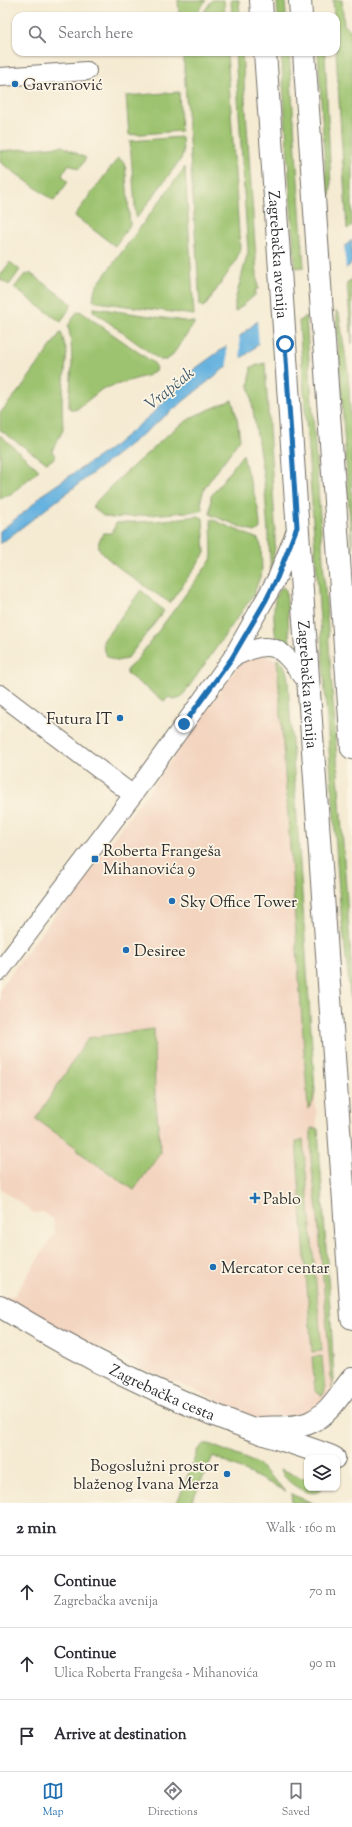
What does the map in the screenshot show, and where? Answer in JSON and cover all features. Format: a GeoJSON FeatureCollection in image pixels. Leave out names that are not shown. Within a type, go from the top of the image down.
{"type":"FeatureCollection","features":[{"type":"Feature","properties":{"kind":"main road"},"geometry":{"type":"LineString","coordinates":[[261,0],[262,12]]}},
{"type":"Feature","properties":{"kind":"main road"},"geometry":{"type":"LineString","coordinates":[[300,0],[301,12]]}},
{"type":"Feature","properties":{"kind":"main road","name":"Zagrebačka avenija"},"geometry":{"type":"LineString","coordinates":[[265,56],[352,1318]]}},
{"type":"Feature","properties":{"kind":"main road"},"geometry":{"type":"LineString","coordinates":[[304,56],[352,748]]}},
{"type":"Feature","properties":{"kind":"main road","name":"Zagrebačka cesta"},"geometry":{"type":"LineString","coordinates":[[0,1306],[71,1348],[184,1402],[248,1428],[325,1455]]}},
{"type":"Feature","properties":{"kind":"main road"},"geometry":{"type":"LineString","coordinates":[[248,1428],[296,1426],[310,1423],[324,1414],[352,1379]]}},
{"type":"Feature","properties":{"kind":"main road","name":"Zagrebačka cesta"},"geometry":{"type":"LineString","coordinates":[[340,1460],[352,1465]]}},
{"type":"Feature","properties":{"kind":"street"},"geometry":{"type":"LineString","coordinates":[[0,77],[87,71]]}},
{"type":"Feature","properties":{"kind":"street"},"geometry":{"type":"LineString","coordinates":[[0,971],[133,795],[232,658],[277,578],[297,527]]}},
{"type":"Feature","properties":{"kind":"street"},"geometry":{"type":"LineString","coordinates":[[232,658],[256,647],[270,646],[284,654],[308,683]]}},
{"type":"Feature","properties":{"kind":"street"},"geometry":{"type":"LineString","coordinates":[[0,694],[133,795]]}},
{"type":"Feature","properties":{"kind":"shaded area"},"geometry":{"type":"Polygon","coordinates":[[[264,656],[281,661],[287,672],[334,1378],[332,1389],[315,1415],[258,1422],[205,1394],[140,1368],[102,1348],[86,1346],[0,1297],[15,1295],[55,1232],[53,1220],[43,1212],[34,1213],[0,1188],[0,988],[158,779],[239,665],[245,660],[264,656]],[[153,1029],[76,1150],[157,1122],[153,1029]]]}},
{"type":"Feature","properties":{"kind":"green space"},"geometry":{"type":"Polygon","coordinates":[[[178,0],[206,0],[198,12],[179,12],[178,0]]]}},
{"type":"Feature","properties":{"kind":"green space"},"geometry":{"type":"Polygon","coordinates":[[[212,0],[224,0],[225,12],[204,12],[212,0]]]}},
{"type":"Feature","properties":{"kind":"green space"},"geometry":{"type":"Polygon","coordinates":[[[231,0],[239,0],[240,12],[232,12],[231,0]]]}},
{"type":"Feature","properties":{"kind":"green space"},"geometry":{"type":"Polygon","coordinates":[[[277,0],[285,0],[286,12],[278,12],[277,0]]]}},
{"type":"Feature","properties":{"kind":"green space"},"geometry":{"type":"Polygon","coordinates":[[[333,0],[342,0],[344,25],[352,31],[352,226],[347,229],[336,56],[340,56],[340,12],[334,12],[333,0]]]}},
{"type":"Feature","properties":{"kind":"green space"},"geometry":{"type":"Polygon","coordinates":[[[183,56],[227,56],[240,249],[236,261],[206,305],[202,307],[200,305],[183,56]]]}},
{"type":"Feature","properties":{"kind":"green space"},"geometry":{"type":"Polygon","coordinates":[[[235,56],[242,56],[258,289],[255,290],[255,295],[235,312],[235,301],[248,252],[235,56]]]}},
{"type":"Feature","properties":{"kind":"green space"},"geometry":{"type":"Polygon","coordinates":[[[281,56],[289,56],[304,267],[295,268],[281,56]]]}},
{"type":"Feature","properties":{"kind":"green space"},"geometry":{"type":"Polygon","coordinates":[[[318,56],[325,56],[331,187],[330,196],[327,198],[318,56]]]}},
{"type":"Feature","properties":{"kind":"green space"},"geometry":{"type":"Polygon","coordinates":[[[179,92],[181,131],[129,135],[126,96],[179,92]]]}},
{"type":"Feature","properties":{"kind":"green space"},"geometry":{"type":"Polygon","coordinates":[[[182,137],[183,153],[181,159],[136,219],[130,141],[182,137]]]}},
{"type":"Feature","properties":{"kind":"green space"},"geometry":{"type":"Polygon","coordinates":[[[62,146],[86,158],[79,169],[69,164],[62,175],[68,182],[54,201],[0,162],[0,151],[62,146]]]}},
{"type":"Feature","properties":{"kind":"green space"},"geometry":{"type":"Polygon","coordinates":[[[118,158],[125,163],[130,225],[115,246],[75,215],[118,158]]]}},
{"type":"Feature","properties":{"kind":"green space"},"geometry":{"type":"Polygon","coordinates":[[[185,167],[194,315],[97,302],[93,299],[95,288],[185,167]]]}},
{"type":"Feature","properties":{"kind":"green space"},"geometry":{"type":"Polygon","coordinates":[[[10,262],[20,270],[9,285],[0,279],[0,276],[10,262]]]}},
{"type":"Feature","properties":{"kind":"green space"},"geometry":{"type":"Polygon","coordinates":[[[30,273],[72,304],[61,322],[14,288],[25,274],[28,275],[30,273]]]}},
{"type":"Feature","properties":{"kind":"green space"},"geometry":{"type":"Polygon","coordinates":[[[352,279],[352,344],[347,283],[352,279]]]}},
{"type":"Feature","properties":{"kind":"green space"},"geometry":{"type":"Polygon","coordinates":[[[93,308],[194,322],[194,324],[171,357],[166,360],[160,360],[93,311],[93,308]]]}},
{"type":"Feature","properties":{"kind":"green space"},"geometry":{"type":"Polygon","coordinates":[[[80,311],[155,364],[156,370],[149,375],[102,389],[77,409],[73,410],[69,408],[72,364],[71,340],[68,326],[77,312],[80,311]]]}},
{"type":"Feature","properties":{"kind":"green space"},"geometry":{"type":"Polygon","coordinates":[[[336,311],[339,313],[348,372],[352,436],[352,554],[336,311]]]}},
{"type":"Feature","properties":{"kind":"green space"},"geometry":{"type":"Polygon","coordinates":[[[306,316],[352,975],[352,1011],[340,905],[299,321],[306,316]]]}},
{"type":"Feature","properties":{"kind":"green space"},"geometry":{"type":"Polygon","coordinates":[[[61,332],[67,352],[62,401],[63,430],[52,451],[56,457],[47,463],[0,430],[0,413],[22,387],[61,332]]]}},
{"type":"Feature","properties":{"kind":"green space"},"geometry":{"type":"Polygon","coordinates":[[[265,363],[275,522],[275,546],[271,572],[264,480],[249,385],[251,367],[265,363]]]}},
{"type":"Feature","properties":{"kind":"green space"},"geometry":{"type":"Polygon","coordinates":[[[232,400],[237,418],[240,439],[205,487],[201,499],[202,509],[200,511],[112,518],[103,516],[92,506],[113,484],[172,431],[194,416],[232,400]]]}},
{"type":"Feature","properties":{"kind":"green space"},"geometry":{"type":"Polygon","coordinates":[[[0,435],[39,470],[11,494],[0,499],[0,435]]]}},
{"type":"Feature","properties":{"kind":"green space"},"geometry":{"type":"Polygon","coordinates":[[[243,454],[258,508],[260,527],[259,530],[254,532],[211,515],[210,513],[211,496],[243,454]]]}},
{"type":"Feature","properties":{"kind":"green space"},"geometry":{"type":"Polygon","coordinates":[[[198,516],[203,518],[205,553],[170,603],[119,568],[102,553],[99,548],[99,542],[103,533],[112,533],[116,523],[156,521],[198,516]]]}},
{"type":"Feature","properties":{"kind":"green space"},"geometry":{"type":"Polygon","coordinates":[[[211,519],[258,539],[261,545],[262,571],[254,594],[181,698],[174,700],[169,697],[164,701],[127,674],[127,669],[136,661],[211,560],[211,519]]]}},
{"type":"Feature","properties":{"kind":"green space"},"geometry":{"type":"Polygon","coordinates":[[[283,587],[286,590],[290,644],[287,647],[276,641],[274,620],[274,604],[279,591],[283,587]]]}},
{"type":"Feature","properties":{"kind":"green space"},"geometry":{"type":"Polygon","coordinates":[[[141,590],[164,611],[127,659],[116,661],[108,657],[104,651],[103,641],[141,590]]]}},
{"type":"Feature","properties":{"kind":"green space"},"geometry":{"type":"Polygon","coordinates":[[[277,659],[284,666],[288,682],[315,1091],[313,1102],[308,1109],[277,659]]]}},
{"type":"Feature","properties":{"kind":"green space"},"geometry":{"type":"Polygon","coordinates":[[[154,1029],[155,1095],[161,1152],[134,1190],[76,1150],[77,1148],[36,1119],[88,1038],[154,1029]]]}},
{"type":"Feature","properties":{"kind":"green space"},"geometry":{"type":"Polygon","coordinates":[[[311,1128],[318,1129],[331,1321],[334,1378],[332,1389],[318,1218],[311,1161],[311,1128]]]}},
{"type":"Feature","properties":{"kind":"green space"},"geometry":{"type":"Polygon","coordinates":[[[303,1139],[322,1351],[312,1352],[296,1142],[303,1139]]]}},
{"type":"Feature","properties":{"kind":"green space"},"geometry":{"type":"Polygon","coordinates":[[[322,1356],[325,1391],[323,1395],[321,1395],[315,1391],[312,1357],[322,1356]]]}},
{"type":"Feature","properties":{"kind":"green space"},"geometry":{"type":"Polygon","coordinates":[[[204,1444],[209,1444],[256,1463],[286,1491],[213,1456],[191,1503],[177,1503],[198,1449],[204,1444]]]}},
{"type":"Feature","properties":{"kind":"green space"},"geometry":{"type":"Polygon","coordinates":[[[281,1469],[304,1479],[304,1491],[293,1485],[283,1474],[281,1469]]]}},
{"type":"Feature","properties":{"kind":"green space"},"geometry":{"type":"Polygon","coordinates":[[[305,1491],[320,1491],[314,1493],[305,1491]]]}},
{"type":"Feature","properties":{"kind":"green space"},"geometry":{"type":"Polygon","coordinates":[[[291,1493],[293,1495],[313,1503],[292,1503],[291,1493]]]}},
{"type":"Feature","properties":{"kind":"water"},"geometry":{"type":"Polygon","coordinates":[[[352,240],[352,263],[247,354],[226,367],[119,453],[0,544],[0,531],[27,510],[43,494],[114,446],[152,414],[192,371],[239,337],[352,240]]]}},
{"type":"Feature","properties":{"kind":"pier"},"geometry":{"type":"Polygon","coordinates":[[[344,243],[346,270],[259,346],[257,319],[344,243]]]}},
{"type":"Feature","properties":{"kind":"pier"},"geometry":{"type":"Polygon","coordinates":[[[239,334],[241,360],[228,368],[226,344],[239,334]]]}},
{"type":"Feature","properties":{"kind":"place","name":"Gavranović"},"geometry":{"type":"Point","coordinates":[15,84]}},
{"type":"Feature","properties":{"kind":"place","name":"Futura IT"},"geometry":{"type":"Point","coordinates":[120,718]}},
{"type":"Feature","properties":{"kind":"place","name":"Roberta Frangeša Mihanovića 9"},"geometry":{"type":"Point","coordinates":[95,859]}},
{"type":"Feature","properties":{"kind":"place","name":"Sky Office Tower"},"geometry":{"type":"Point","coordinates":[172,901]}},
{"type":"Feature","properties":{"kind":"place","name":"Desiree"},"geometry":{"type":"Point","coordinates":[126,950]}},
{"type":"Feature","properties":{"kind":"place","name":"Pablo"},"geometry":{"type":"Point","coordinates":[255,1198]}},
{"type":"Feature","properties":{"kind":"place","name":"Mercator centar"},"geometry":{"type":"Point","coordinates":[213,1267]}},
{"type":"Feature","properties":{"kind":"place","name":"Bogoslužni prostor blaženog Ivana Merza"},"geometry":{"type":"Point","coordinates":[227,1474]}},
{"type":"Feature","properties":{"kind":"route"},"geometry":{"type":"LineString","coordinates":[[184,724],[232,658],[245,633],[266,600],[277,578],[297,527],[285,344]]}},
{"type":"Feature","properties":{"kind":"water label","name":"Vrapčak"},"geometry":{"type":"Point","coordinates":[169,388]}}]}
